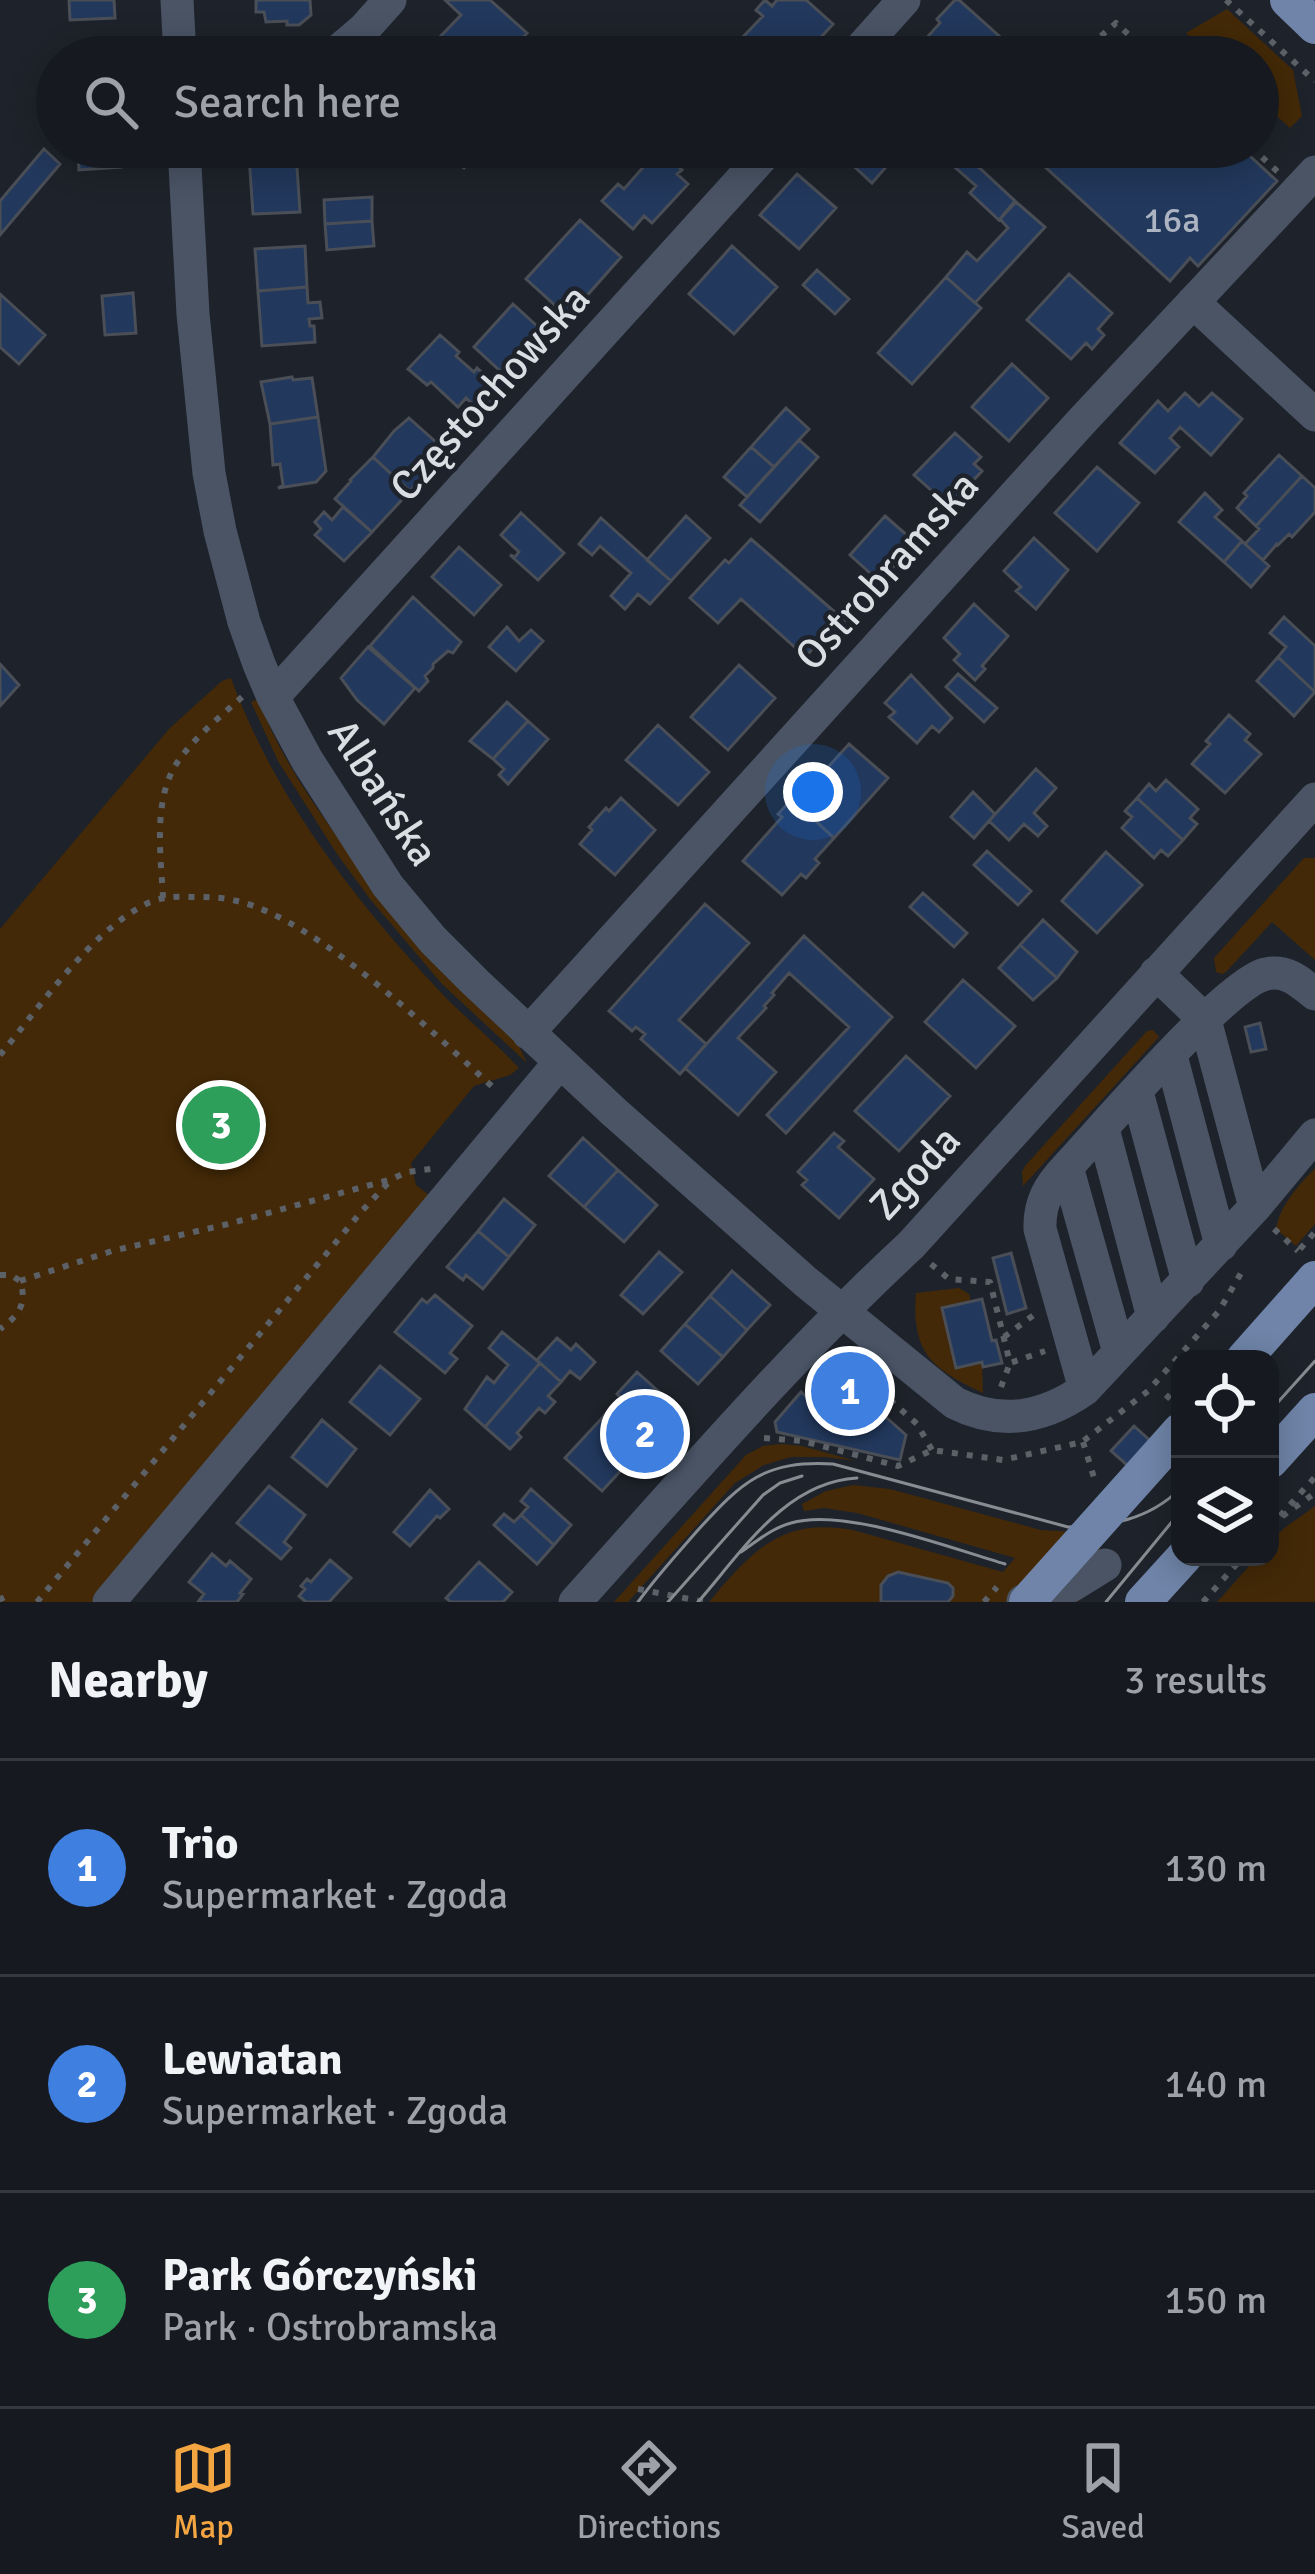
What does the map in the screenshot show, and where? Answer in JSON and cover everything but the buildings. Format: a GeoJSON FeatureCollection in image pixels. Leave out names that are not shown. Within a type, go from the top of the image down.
{"type":"FeatureCollection","features":[{"type":"Feature","properties":{"kind":"main road"},"geometry":{"type":"LineString","coordinates":[[1288,0],[1315,26]]}},
{"type":"Feature","properties":{"kind":"main road"},"geometry":{"type":"LineString","coordinates":[[1251,1350],[1305,1275]]}},
{"type":"Feature","properties":{"kind":"main road"},"geometry":{"type":"LineString","coordinates":[[1273,1458],[1315,1412]]}},
{"type":"Feature","properties":{"kind":"main road"},"geometry":{"type":"LineString","coordinates":[[1025,1602],[1171,1441]]}},
{"type":"Feature","properties":{"kind":"main road"},"geometry":{"type":"LineString","coordinates":[[1143,1602],[1176,1566]]}},
{"type":"Feature","properties":{"kind":"street"},"geometry":{"type":"LineString","coordinates":[[177,0],[179,36]]}},
{"type":"Feature","properties":{"kind":"street"},"geometry":{"type":"LineString","coordinates":[[356,36],[390,0]]}},
{"type":"Feature","properties":{"kind":"street"},"geometry":{"type":"LineString","coordinates":[[872,36],[904,0]]}},
{"type":"Feature","properties":{"kind":"street","name":"Albańska"},"geometry":{"type":"LineString","coordinates":[[185,168],[209,473],[231,578],[273,697],[307,760],[388,886],[434,940],[528,1033],[946,1398],[974,1412],[1001,1417],[1052,1409],[1084,1389]]}},
{"type":"Feature","properties":{"kind":"street","name":"Częstochowska"},"geometry":{"type":"LineString","coordinates":[[273,697],[752,168]]}},
{"type":"Feature","properties":{"kind":"street","name":"Ostrobramska"},"geometry":{"type":"LineString","coordinates":[[528,1033],[1081,422],[1315,172]]}},
{"type":"Feature","properties":{"kind":"street"},"geometry":{"type":"LineString","coordinates":[[1193,302],[1315,415]]}},
{"type":"Feature","properties":{"kind":"street","name":"Zgoda"},"geometry":{"type":"LineString","coordinates":[[575,1602],[840,1310],[910,1245],[1312,807]]}},
{"type":"Feature","properties":{"kind":"street"},"geometry":{"type":"LineString","coordinates":[[1156,973],[1205,1020],[1262,1215]]}},
{"type":"Feature","properties":{"kind":"street"},"geometry":{"type":"LineString","coordinates":[[1084,1389],[1040,1229],[1046,1193],[1232,994],[1262,974],[1278,973],[1291,976],[1315,994]]}},
{"type":"Feature","properties":{"kind":"street"},"geometry":{"type":"LineString","coordinates":[[1171,1056],[1221,1245]]}},
{"type":"Feature","properties":{"kind":"street"},"geometry":{"type":"LineString","coordinates":[[109,1602],[560,1062]]}},
{"type":"Feature","properties":{"kind":"street"},"geometry":{"type":"LineString","coordinates":[[1137,1092],[1187,1281]]}},
{"type":"Feature","properties":{"kind":"street"},"geometry":{"type":"LineString","coordinates":[[1103,1129],[1153,1317]]}},
{"type":"Feature","properties":{"kind":"street"},"geometry":{"type":"LineString","coordinates":[[1084,1389],[1221,1245],[1262,1215],[1315,1135]]}},
{"type":"Feature","properties":{"kind":"street"},"geometry":{"type":"LineString","coordinates":[[1066,1167],[1119,1352]]}},
{"type":"Feature","properties":{"kind":"street"},"geometry":{"type":"LineString","coordinates":[[1025,1602],[1071,1586],[1105,1565]]}},
{"type":"Feature","properties":{"kind":"path"},"geometry":{"type":"LineString","coordinates":[[1226,0],[1266,36]]}},
{"type":"Feature","properties":{"kind":"path"},"geometry":{"type":"LineString","coordinates":[[1101,36],[1116,22],[1131,36]]}},
{"type":"Feature","properties":{"kind":"path"},"geometry":{"type":"LineString","coordinates":[[1279,48],[1315,81]]}},
{"type":"Feature","properties":{"kind":"path"},"geometry":{"type":"LineString","coordinates":[[163,898],[160,835],[166,788],[174,768],[208,727],[242,697],[273,697]]}},
{"type":"Feature","properties":{"kind":"path"},"geometry":{"type":"LineString","coordinates":[[0,1055],[106,932],[144,904],[163,898],[214,897],[239,901],[327,947],[497,1091]]}},
{"type":"Feature","properties":{"kind":"path"},"geometry":{"type":"LineString","coordinates":[[20,1281],[112,1251],[432,1168]]}},
{"type":"Feature","properties":{"kind":"path"},"geometry":{"type":"LineString","coordinates":[[36,1601],[392,1179]]}},
{"type":"Feature","properties":{"kind":"path"},"geometry":{"type":"LineString","coordinates":[[1262,1215],[1305,1275]]}},
{"type":"Feature","properties":{"kind":"path"},"geometry":{"type":"LineString","coordinates":[[0,1275],[20,1281],[24,1300],[21,1310],[0,1329]]}},
{"type":"Feature","properties":{"kind":"path"},"geometry":{"type":"LineString","coordinates":[[845,1360],[916,1424],[932,1450]]}},
{"type":"Feature","properties":{"kind":"path"},"geometry":{"type":"LineString","coordinates":[[1279,1516],[1315,1477]]}},
{"type":"Feature","properties":{"kind":"path"},"geometry":{"type":"LineString","coordinates":[[1279,1519],[1315,1493]]}},
{"type":"Feature","properties":{"kind":"path"},"geometry":{"type":"LineString","coordinates":[[1203,1602],[1235,1566]]}},
{"type":"Feature","properties":{"kind":"path"},"geometry":{"type":"LineString","coordinates":[[638,1589],[705,1602]]}},
{"type":"Feature","properties":{"kind":"shaded area"},"geometry":{"type":"Polygon","coordinates":[[[1227,9],[1256,36],[1189,36],[1186,33],[1227,9]]]}},
{"type":"Feature","properties":{"kind":"shaded area"},"geometry":{"type":"Polygon","coordinates":[[[1279,57],[1293,70],[1302,116],[1290,128],[1279,118],[1279,57]]]}},
{"type":"Feature","properties":{"kind":"shaded area"},"geometry":{"type":"Polygon","coordinates":[[[231,678],[268,762],[344,879],[433,984],[519,1068],[474,1086],[411,1163],[416,1185],[430,1196],[96,1602],[0,1602],[0,929],[170,728],[231,678]]]}},
{"type":"Feature","properties":{"kind":"shaded area"},"geometry":{"type":"Polygon","coordinates":[[[258,699],[279,746],[338,837],[518,1044],[527,1063],[442,984],[370,899],[278,761],[251,702],[258,699]]]}},
{"type":"Feature","properties":{"kind":"shaded area"},"geometry":{"type":"Polygon","coordinates":[[[1304,858],[1315,858],[1315,960],[1272,922],[1226,972],[1216,972],[1214,958],[1304,858]]]}},
{"type":"Feature","properties":{"kind":"shaded area"},"geometry":{"type":"Polygon","coordinates":[[[1147,1031],[1159,1037],[1023,1186],[1025,1166],[1147,1031]]]}},
{"type":"Feature","properties":{"kind":"shaded area"},"geometry":{"type":"Polygon","coordinates":[[[1315,1168],[1315,1224],[1296,1246],[1276,1229],[1278,1220],[1315,1168]]]}},
{"type":"Feature","properties":{"kind":"shaded area"},"geometry":{"type":"Polygon","coordinates":[[[959,1288],[969,1294],[971,1302],[942,1309],[955,1367],[982,1362],[983,1393],[938,1367],[917,1331],[916,1293],[959,1288]]]}},
{"type":"Feature","properties":{"kind":"shaded area"},"geometry":{"type":"Polygon","coordinates":[[[781,1444],[856,1461],[791,1457],[764,1465],[735,1483],[628,1602],[614,1602],[746,1455],[781,1444]]]}},
{"type":"Feature","properties":{"kind":"shaded area"},"geometry":{"type":"Polygon","coordinates":[[[853,1485],[890,1489],[1041,1530],[1096,1533],[1108,1579],[1077,1602],[709,1602],[754,1553],[806,1529],[853,1530],[1003,1572],[1015,1558],[857,1513],[824,1508],[804,1511],[802,1504],[826,1491],[853,1485]]]}},
{"type":"Feature","properties":{"kind":"shaded area"},"geometry":{"type":"Polygon","coordinates":[[[1315,1506],[1315,1602],[1217,1602],[1249,1566],[1279,1566],[1283,1529],[1315,1506]]]}},
{"type":"Feature","properties":{"kind":"tram line"},"geometry":{"type":"LineString","coordinates":[[1279,1401],[1315,1361]]}},
{"type":"Feature","properties":{"kind":"tram line"},"geometry":{"type":"LineString","coordinates":[[638,1602],[728,1499],[756,1478],[789,1466],[833,1464],[1068,1527],[1128,1519],[1171,1496]]}},
{"type":"Feature","properties":{"kind":"tram line"},"geometry":{"type":"LineString","coordinates":[[668,1602],[763,1495],[802,1476]]}},
{"type":"Feature","properties":{"kind":"tram line"},"geometry":{"type":"LineString","coordinates":[[698,1602],[787,1506],[831,1482],[857,1478]]}},
{"type":"Feature","properties":{"kind":"tram line"},"geometry":{"type":"LineString","coordinates":[[741,1552],[784,1525],[839,1520],[1005,1564]]}},
{"type":"Feature","properties":{"kind":"tram line"},"geometry":{"type":"LineString","coordinates":[[1106,1602],[1171,1523]]}},
{"type":"Feature","properties":{"kind":"place","name":"Park Górczyński"},"geometry":{"type":"Point","coordinates":[221,1125]}},
{"type":"Feature","properties":{"kind":"place","name":"Trio"},"geometry":{"type":"Point","coordinates":[850,1391]}},
{"type":"Feature","properties":{"kind":"place","name":"Lewiatan"},"geometry":{"type":"Point","coordinates":[645,1434]}}]}
